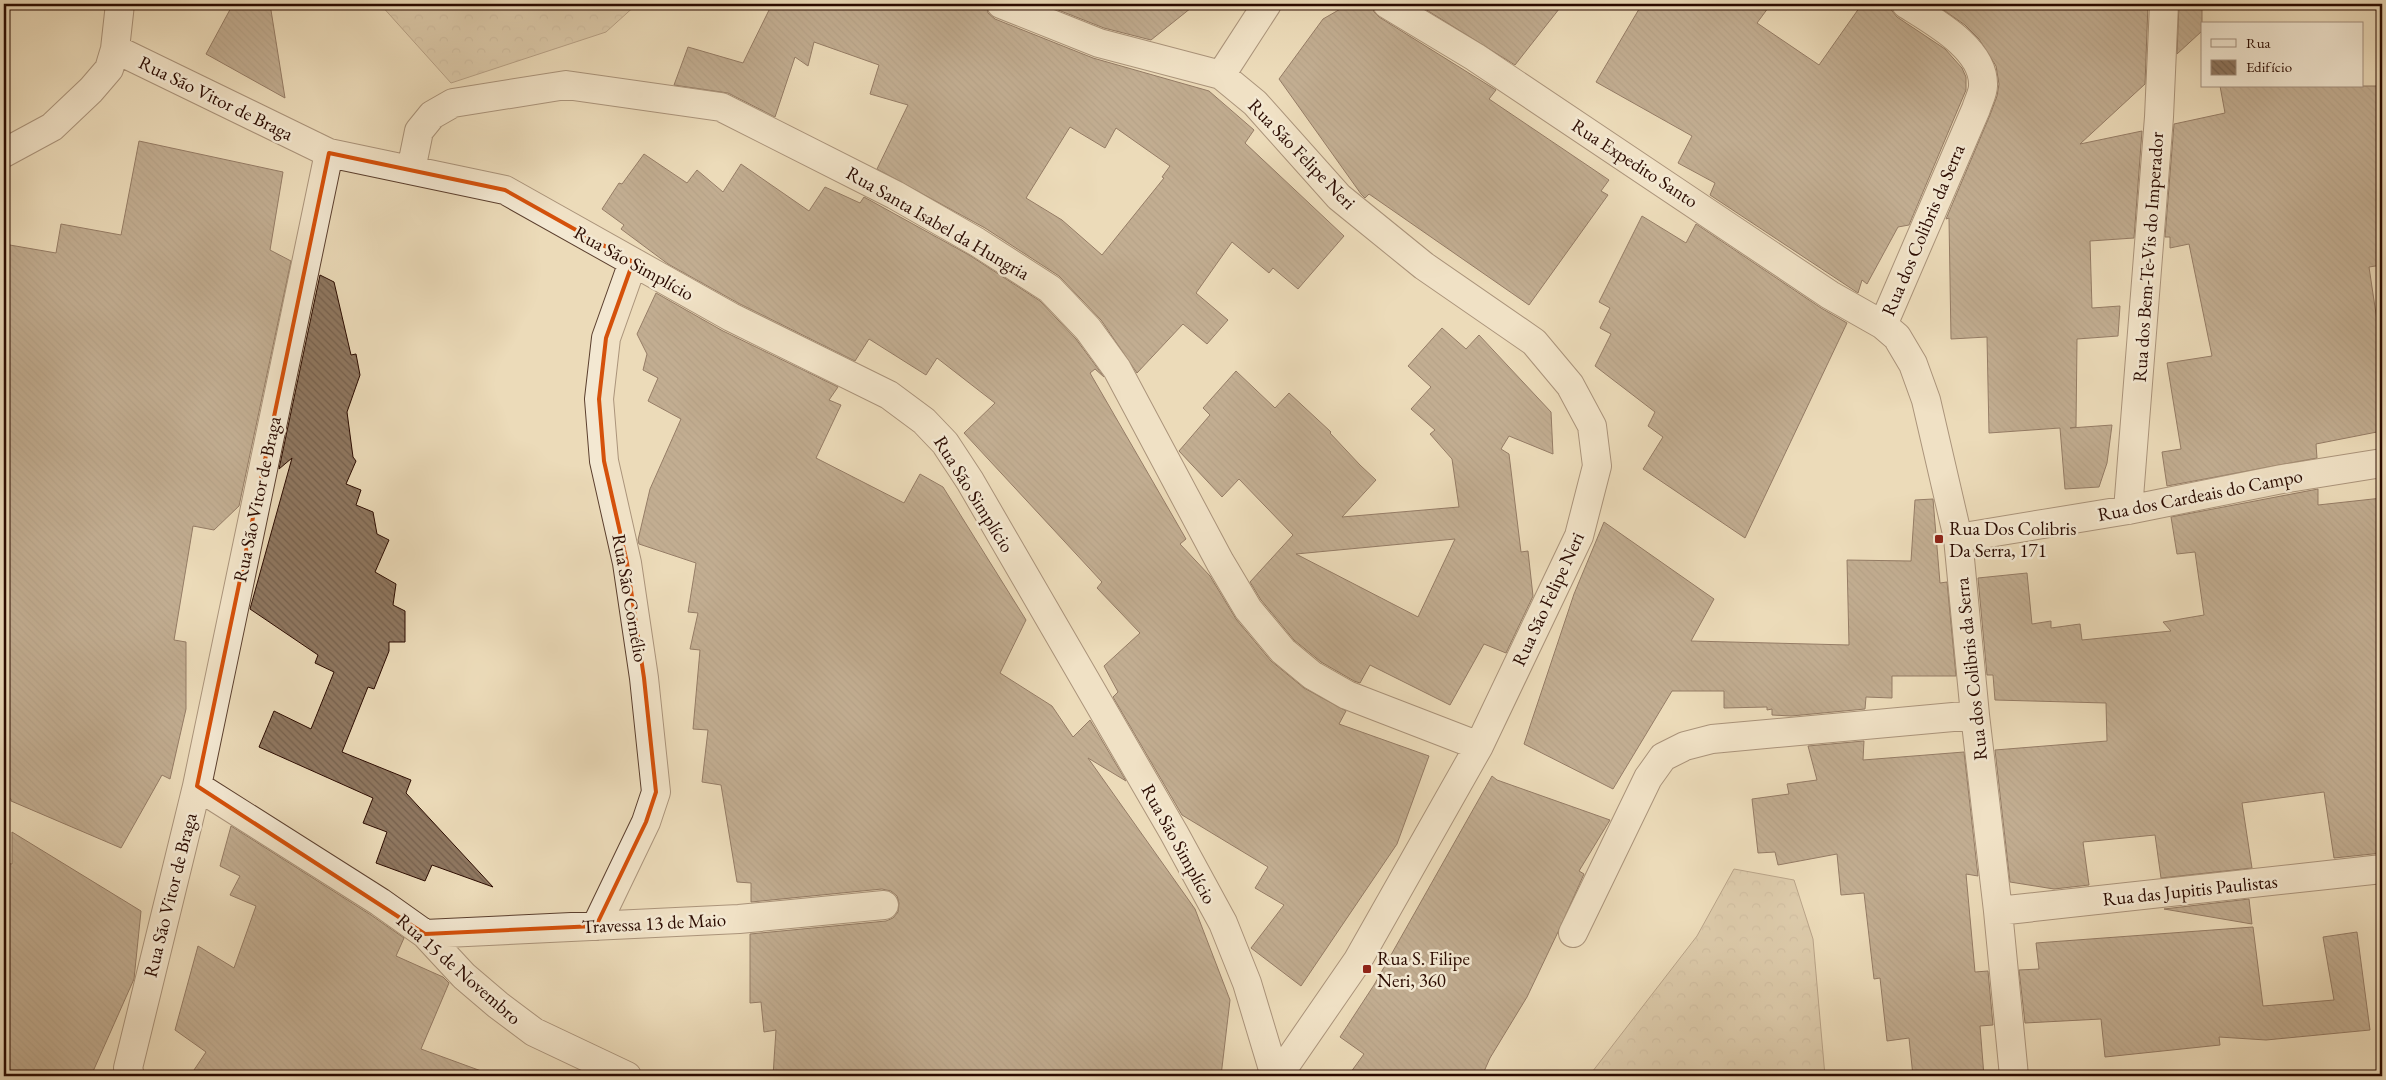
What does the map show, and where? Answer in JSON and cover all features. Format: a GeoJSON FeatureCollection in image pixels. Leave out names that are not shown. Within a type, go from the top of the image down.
{"type":"FeatureCollection","features":[{"type":"Feature","properties":{"kind":"street"},"geometry":{"type":"LineString","coordinates":[[4,153],[52,127],[109,69],[115,48],[120,4]]}},
{"type":"Feature","properties":{"kind":"street","name":"Rua São Felipe Neri"},"geometry":{"type":"LineString","coordinates":[[1001,4],[1099,43],[1221,75],[1255,103],[1339,197],[1424,266],[1534,342],[1570,385],[1592,426],[1597,466],[1579,536],[1479,746],[1358,960],[1277,1076]]}},
{"type":"Feature","properties":{"kind":"street"},"geometry":{"type":"LineString","coordinates":[[1221,75],[1268,4]]}},
{"type":"Feature","properties":{"kind":"street","name":"Rua Expedito Santo"},"geometry":{"type":"LineString","coordinates":[[1387,4],[1475,57],[1830,295],[1883,325]]}},
{"type":"Feature","properties":{"kind":"street","name":"Rua dos Colibris da Serra"},"geometry":{"type":"LineString","coordinates":[[1906,4],[1940,25],[1968,49],[1980,67],[1983,87],[1976,109],[1883,325],[1897,337],[1913,364],[1926,400],[1958,538],[1975,716],[1998,911],[2014,1076]]}},
{"type":"Feature","properties":{"kind":"street","name":"Rua dos Bem-Te-Vis do Imperador"},"geometry":{"type":"LineString","coordinates":[[2128,510],[2158,117],[2164,4]]}},
{"type":"Feature","properties":{"kind":"street","name":"Rua São Vitor de Braga"},"geometry":{"type":"LineString","coordinates":[[115,48],[329,153],[197,786],[128,1068],[130,1076]]}},
{"type":"Feature","properties":{"kind":"street","name":"Rua Santa Isabel da Hungria"},"geometry":{"type":"LineString","coordinates":[[411,170],[418,131],[432,115],[453,103],[566,85],[721,107],[894,195],[977,242],[1050,289],[1088,329],[1117,369],[1220,562],[1248,609],[1283,651],[1312,675],[1347,695],[1479,746]]}},
{"type":"Feature","properties":{"kind":"street","name":"Rua São Simplício"},"geometry":{"type":"LineString","coordinates":[[329,153],[505,190],[731,317],[889,395],[924,420],[945,443],[975,489],[1159,807],[1222,923],[1247,983],[1277,1076]]}},
{"type":"Feature","properties":{"kind":"street","name":"Rua São Cornélio"},"geometry":{"type":"LineString","coordinates":[[596,926],[646,822],[656,792],[644,678],[627,563],[604,461],[599,399],[606,338],[633,262]]}},
{"type":"Feature","properties":{"kind":"street","name":"Rua dos Cardeais do Campo"},"geometry":{"type":"LineString","coordinates":[[1958,538],[2128,510],[2282,479],[2382,463]]}},
{"type":"Feature","properties":{"kind":"street"},"geometry":{"type":"LineString","coordinates":[[1573,933],[1648,778],[1664,757],[1685,746],[1712,739],[1975,716]]}},
{"type":"Feature","properties":{"kind":"street","name":"Rua 15 de Novembro"},"geometry":{"type":"LineString","coordinates":[[197,786],[372,897],[424,934],[464,976],[534,1032],[627,1076]]}},
{"type":"Feature","properties":{"kind":"street","name":"Rua das Jupitis Paulistas"},"geometry":{"type":"LineString","coordinates":[[1998,911],[2382,868]]}},
{"type":"Feature","properties":{"kind":"street","name":"Travessa 13 de Maio"},"geometry":{"type":"LineString","coordinates":[[424,934],[739,918],[884,905]]}},
{"type":"Feature","properties":{"kind":"highlighted area"},"geometry":{"type":"Polygon","coordinates":[[[329,153],[505,190],[633,262],[606,338],[599,399],[604,461],[627,563],[644,678],[656,792],[646,822],[596,926],[425,934],[197,786],[329,153]]]}},
{"type":"Feature","properties":{"kind":"green space"},"geometry":{"type":"Polygon","coordinates":[[[380,4],[637,4],[606,32],[451,83],[380,4]]]}},
{"type":"Feature","properties":{"kind":"green space"},"geometry":{"type":"Polygon","coordinates":[[[1734,869],[1794,880],[1813,939],[1825,1076],[1589,1076],[1697,936],[1734,869]]]}},
{"type":"Feature","properties":{"kind":"building"},"geometry":{"type":"Polygon","coordinates":[[[233,4],[270,4],[285,98],[206,54],[233,4]]]}},
{"type":"Feature","properties":{"kind":"building"},"geometry":{"type":"Polygon","coordinates":[[[772,4],[986,4],[988,13],[995,19],[1093,58],[1209,91],[1254,130],[1245,143],[1344,236],[1298,289],[1273,268],[1269,273],[1232,242],[1196,293],[1228,320],[1207,344],[1183,324],[1137,373],[1101,320],[1059,276],[985,228],[877,169],[908,105],[870,94],[879,65],[814,42],[808,66],[795,57],[775,117],[728,93],[674,85],[688,47],[743,63],[772,4]],[[1070,127],[1026,198],[1062,220],[1102,255],[1164,178],[1162,177],[1170,166],[1116,128],[1105,148],[1070,127]]]}},
{"type":"Feature","properties":{"kind":"building"},"geometry":{"type":"Polygon","coordinates":[[[1043,4],[1196,4],[1151,40],[1104,28],[1043,4]]]}},
{"type":"Feature","properties":{"kind":"building"},"geometry":{"type":"Polygon","coordinates":[[[1349,4],[1371,4],[1374,12],[1379,17],[1496,90],[1489,99],[1609,180],[1601,191],[1608,195],[1529,305],[1369,194],[1365,198],[1279,79],[1323,19],[1349,4]]]}},
{"type":"Feature","properties":{"kind":"building"},"geometry":{"type":"Polygon","coordinates":[[[1417,4],[1563,4],[1515,65],[1417,4]]]}},
{"type":"Feature","properties":{"kind":"building"},"geometry":{"type":"Polygon","coordinates":[[[1642,4],[1771,4],[1757,23],[1819,65],[1862,4],[1890,4],[1892,11],[1897,17],[1945,49],[1962,68],[1966,77],[1966,90],[1909,225],[1898,227],[1867,284],[1862,280],[1858,293],[1710,195],[1715,183],[1678,163],[1692,136],[1596,82],[1642,4]]]}},
{"type":"Feature","properties":{"kind":"building"},"geometry":{"type":"Polygon","coordinates":[[[1935,4],[2148,4],[2145,84],[2080,144],[2142,131],[2134,238],[2090,241],[2092,308],[2120,306],[2118,336],[2077,339],[2076,427],[2070,428],[2112,425],[2107,463],[2099,487],[2065,489],[2060,428],[1989,433],[1987,337],[1951,339],[1949,218],[1946,219],[1990,115],[1999,84],[1996,66],[1979,39],[1965,25],[1935,4]]]}},
{"type":"Feature","properties":{"kind":"building"},"geometry":{"type":"Polygon","coordinates":[[[2179,4],[2202,4],[2201,32],[2177,54],[2179,4]]]}},
{"type":"Feature","properties":{"kind":"building"},"geometry":{"type":"Polygon","coordinates":[[[2364,86],[2382,86],[2382,265],[2369,267],[2379,334],[2382,334],[2382,431],[2316,444],[2317,458],[2167,486],[2162,452],[2181,449],[2167,363],[2212,356],[2189,244],[2170,248],[2170,237],[2165,237],[2174,124],[2225,113],[2220,88],[2364,88],[2364,86]]]}},
{"type":"Feature","properties":{"kind":"building"},"geometry":{"type":"Polygon","coordinates":[[[139,141],[283,172],[270,250],[291,261],[239,506],[214,530],[193,526],[174,640],[186,642],[186,709],[170,779],[162,775],[121,848],[4,797],[4,244],[56,253],[61,224],[121,235],[139,141]]]}},
{"type":"Feature","properties":{"kind":"building"},"geometry":{"type":"Polygon","coordinates":[[[644,154],[687,183],[697,170],[723,192],[741,164],[809,211],[825,187],[860,203],[864,197],[969,255],[1040,301],[1076,339],[1104,377],[1095,369],[1090,373],[1186,539],[1180,544],[1210,576],[1236,619],[1271,661],[1304,688],[1346,711],[1339,724],[1429,756],[1397,844],[1301,986],[1251,948],[1284,905],[1255,888],[1268,867],[1182,815],[1113,697],[1118,692],[1104,666],[1140,633],[1097,588],[1102,582],[964,433],[995,403],[937,358],[926,375],[869,339],[855,361],[738,303],[668,264],[621,229],[624,225],[602,209],[619,183],[622,184],[644,154]]]}},
{"type":"Feature","properties":{"kind":"building"},"geometry":{"type":"Polygon","coordinates":[[[1642,216],[1686,243],[1696,224],[1821,308],[1847,323],[1745,538],[1643,469],[1663,437],[1648,426],[1655,412],[1595,366],[1611,334],[1600,328],[1610,308],[1599,302],[1642,216]]]}},
{"type":"Feature","properties":{"kind":"building"},"geometry":{"type":"Polygon","coordinates":[[[320,275],[334,282],[351,355],[356,354],[360,375],[347,412],[353,457],[356,461],[346,484],[361,490],[356,505],[373,512],[377,534],[389,540],[375,572],[396,584],[393,605],[405,611],[405,642],[389,642],[389,651],[374,689],[368,687],[342,752],[411,780],[406,793],[493,887],[432,865],[425,881],[376,863],[387,832],[363,823],[373,798],[259,747],[274,711],[311,729],[334,672],[315,663],[318,655],[250,609],[292,458],[279,469],[320,275]]]}},
{"type":"Feature","properties":{"kind":"building"},"geometry":{"type":"Polygon","coordinates":[[[656,293],[723,331],[838,387],[829,400],[841,405],[816,458],[904,503],[920,474],[943,487],[1026,620],[1000,673],[1052,706],[1073,737],[1090,720],[1126,781],[1088,758],[1195,909],[1230,1000],[1221,1076],[773,1076],[776,1030],[764,1032],[761,1002],[750,1003],[750,934],[886,921],[893,918],[898,912],[899,903],[897,896],[891,891],[882,889],[751,902],[751,883],[737,882],[721,785],[702,782],[708,730],[693,729],[700,650],[690,649],[698,613],[688,612],[696,563],[639,544],[638,540],[650,489],[681,419],[648,401],[658,378],[643,370],[647,354],[637,334],[656,293]]]}},
{"type":"Feature","properties":{"kind":"building"},"geometry":{"type":"Polygon","coordinates":[[[1442,328],[1466,349],[1479,335],[1551,412],[1553,454],[1509,436],[1501,449],[1509,454],[1521,552],[1528,551],[1533,596],[1506,653],[1484,644],[1450,705],[1370,665],[1360,683],[1354,681],[1321,662],[1294,640],[1261,600],[1250,582],[1293,535],[1239,479],[1222,497],[1179,451],[1210,415],[1203,408],[1236,371],[1275,408],[1289,393],[1331,432],[1376,480],[1342,517],[1459,507],[1452,459],[1430,434],[1435,430],[1411,409],[1431,387],[1408,366],[1442,328]],[[1455,539],[1296,554],[1418,617],[1455,539]]]}},
{"type":"Feature","properties":{"kind":"building"},"geometry":{"type":"Polygon","coordinates":[[[2318,489],[2318,505],[2382,498],[2382,853],[2334,858],[2324,792],[2242,803],[2252,868],[2161,878],[2155,835],[2083,842],[2089,885],[2054,889],[2010,882],[1995,750],[2107,741],[2106,703],[1995,700],[1993,675],[1987,675],[1978,578],[2027,573],[2032,624],[2051,621],[2051,628],[2080,624],[2082,640],[2171,631],[2163,622],[2204,615],[2195,552],[2177,554],[2171,517],[2318,489]]]}},
{"type":"Feature","properties":{"kind":"building"},"geometry":{"type":"Polygon","coordinates":[[[1933,499],[1940,583],[1947,582],[1956,676],[1892,676],[1892,698],[1866,697],[1865,709],[1791,716],[1772,715],[1772,709],[1767,710],[1767,707],[1724,708],[1724,691],[1672,691],[1613,789],[1524,744],[1574,594],[1604,522],[1714,599],[1691,641],[1849,645],[1847,560],[1911,561],[1915,500],[1933,499]]]}},
{"type":"Feature","properties":{"kind":"building"},"geometry":{"type":"Polygon","coordinates":[[[1864,741],[1863,760],[1964,752],[1978,876],[1966,874],[1975,972],[1988,971],[1993,1025],[1980,1026],[1984,1076],[1913,1076],[1909,1038],[1887,1041],[1880,978],[1874,979],[1864,893],[1841,895],[1837,854],[1778,865],[1775,852],[1758,853],[1752,799],[1789,794],[1787,784],[1817,780],[1808,746],[1864,741]]]}},
{"type":"Feature","properties":{"kind":"building"},"geometry":{"type":"Polygon","coordinates":[[[1492,776],[1497,780],[1610,820],[1579,871],[1584,874],[1527,997],[1490,1058],[1482,1076],[1348,1076],[1364,1054],[1340,1037],[1374,985],[1492,776]]]}},
{"type":"Feature","properties":{"kind":"building"},"geometry":{"type":"Polygon","coordinates":[[[231,826],[404,938],[396,956],[443,977],[449,983],[421,1049],[484,1072],[484,1076],[190,1076],[206,1052],[175,1030],[198,946],[234,968],[256,906],[230,895],[240,876],[220,866],[231,826]]]}},
{"type":"Feature","properties":{"kind":"building"},"geometry":{"type":"Polygon","coordinates":[[[12,832],[141,911],[134,979],[91,1076],[4,1076],[4,863],[12,864],[12,832]]]}},
{"type":"Feature","properties":{"kind":"building"},"geometry":{"type":"Polygon","coordinates":[[[2249,899],[2252,924],[2164,909],[2249,899]]]}},
{"type":"Feature","properties":{"kind":"building"},"geometry":{"type":"Polygon","coordinates":[[[2253,927],[2263,1006],[2334,1000],[2323,937],[2357,932],[2370,1030],[2266,1040],[2219,1037],[2220,1045],[2105,1057],[2101,1019],[2025,1023],[2019,970],[2039,969],[2036,943],[2253,927]]]}},
{"type":"Feature","properties":{"kind":"place","name":"Rua Dos Colibris Da Serra, 171"},"geometry":{"type":"Point","coordinates":[1939,539]}},
{"type":"Feature","properties":{"kind":"place","name":"Rua S. Filipe Neri, 360"},"geometry":{"type":"Point","coordinates":[1367,969]}}]}
